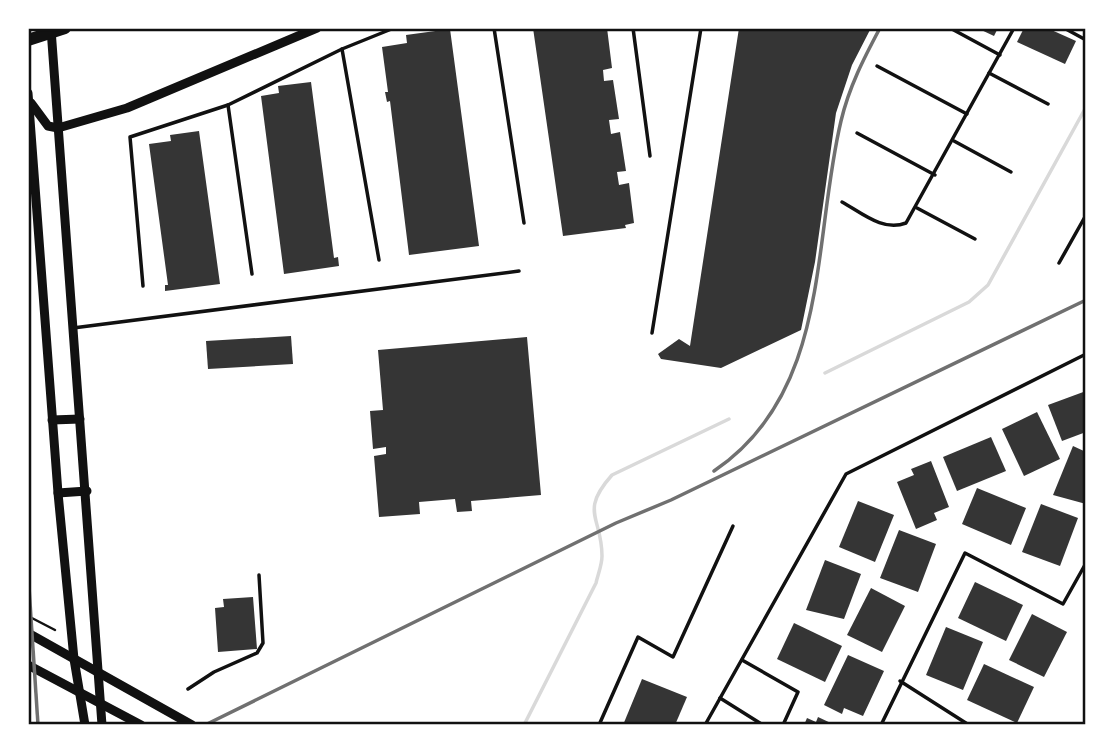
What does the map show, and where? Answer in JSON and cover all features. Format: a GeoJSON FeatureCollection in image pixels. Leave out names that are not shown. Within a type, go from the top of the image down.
{"type":"FeatureCollection","features":[{"type":"Feature","properties":{"kind":"highway"},"geometry":{"type":"LineString","coordinates":[[28,40],[65,28]]}},
{"type":"Feature","properties":{"kind":"main road"},"geometry":{"type":"LineString","coordinates":[[51,28],[71,329],[87,491],[102,725]]}},
{"type":"Feature","properties":{"kind":"main road"},"geometry":{"type":"LineString","coordinates":[[29,99],[38,117],[48,126],[58,128],[127,107],[317,28]]}},
{"type":"Feature","properties":{"kind":"main road"},"geometry":{"type":"LineString","coordinates":[[28,93],[58,493],[74,659],[85,725]]}},
{"type":"Feature","properties":{"kind":"main road"},"geometry":{"type":"LineString","coordinates":[[52,421],[80,419]]}},
{"type":"Feature","properties":{"kind":"main road"},"geometry":{"type":"LineString","coordinates":[[58,493],[87,491]]}},
{"type":"Feature","properties":{"kind":"main road"},"geometry":{"type":"LineString","coordinates":[[28,633],[192,725]]}},
{"type":"Feature","properties":{"kind":"main road"},"geometry":{"type":"LineString","coordinates":[[28,665],[141,725]]}},
{"type":"Feature","properties":{"kind":"lane"},"geometry":{"type":"LineString","coordinates":[[143,286],[130,137],[228,105],[342,49],[394,28]]}},
{"type":"Feature","properties":{"kind":"lane"},"geometry":{"type":"LineString","coordinates":[[494,28],[524,223]]}},
{"type":"Feature","properties":{"kind":"lane"},"geometry":{"type":"LineString","coordinates":[[633,28],[650,156]]}},
{"type":"Feature","properties":{"kind":"lane"},"geometry":{"type":"LineString","coordinates":[[652,333],[701,28]]}},
{"type":"Feature","properties":{"kind":"lane"},"geometry":{"type":"LineString","coordinates":[[950,28],[999,55]]}},
{"type":"Feature","properties":{"kind":"lane"},"geometry":{"type":"LineString","coordinates":[[842,202],[894,228],[906,223],[917,208],[1014,28]]}},
{"type":"Feature","properties":{"kind":"lane"},"geometry":{"type":"LineString","coordinates":[[1064,28],[1086,40]]}},
{"type":"Feature","properties":{"kind":"lane"},"geometry":{"type":"LineString","coordinates":[[342,49],[379,260]]}},
{"type":"Feature","properties":{"kind":"lane"},"geometry":{"type":"LineString","coordinates":[[877,66],[967,114]]}},
{"type":"Feature","properties":{"kind":"lane"},"geometry":{"type":"LineString","coordinates":[[989,73],[1048,104]]}},
{"type":"Feature","properties":{"kind":"lane"},"geometry":{"type":"LineString","coordinates":[[228,105],[252,274]]}},
{"type":"Feature","properties":{"kind":"lane"},"geometry":{"type":"LineString","coordinates":[[857,133],[935,175]]}},
{"type":"Feature","properties":{"kind":"lane"},"geometry":{"type":"LineString","coordinates":[[954,140],[1011,172]]}},
{"type":"Feature","properties":{"kind":"lane"},"geometry":{"type":"LineString","coordinates":[[917,208],[975,239]]}},
{"type":"Feature","properties":{"kind":"lane"},"geometry":{"type":"LineString","coordinates":[[1059,263],[1086,215]]}},
{"type":"Feature","properties":{"kind":"lane"},"geometry":{"type":"LineString","coordinates":[[71,329],[519,271]]}},
{"type":"Feature","properties":{"kind":"lane"},"geometry":{"type":"LineString","coordinates":[[705,725],[845,474],[1086,354]]}},
{"type":"Feature","properties":{"kind":"lane"},"geometry":{"type":"LineString","coordinates":[[599,725],[638,637],[673,657],[733,526]]}},
{"type":"Feature","properties":{"kind":"lane"},"geometry":{"type":"LineString","coordinates":[[881,725],[900,681],[965,553],[1063,604],[1086,563]]}},
{"type":"Feature","properties":{"kind":"lane"},"geometry":{"type":"LineString","coordinates":[[188,689],[214,671],[257,653],[263,643],[259,575]]}},
{"type":"Feature","properties":{"kind":"lane"},"geometry":{"type":"LineString","coordinates":[[742,660],[798,692],[783,725]]}},
{"type":"Feature","properties":{"kind":"lane"},"geometry":{"type":"LineString","coordinates":[[900,681],[969,725]]}},
{"type":"Feature","properties":{"kind":"lane"},"geometry":{"type":"LineString","coordinates":[[720,698],[763,725]]}},
{"type":"Feature","properties":{"kind":"path"},"geometry":{"type":"LineString","coordinates":[[28,616],[55,630]]}},
{"type":"Feature","properties":{"kind":"building"},"geometry":{"type":"Polygon","coordinates":[[[533,28],[607,28],[612,68],[603,70],[604,81],[613,80],[619,119],[609,120],[611,134],[620,132],[626,171],[617,172],[619,185],[629,183],[634,223],[625,225],[626,228],[563,236],[533,28]]]}},
{"type":"Feature","properties":{"kind":"building"},"geometry":{"type":"Polygon","coordinates":[[[739,28],[871,28],[852,65],[836,113],[815,262],[801,330],[721,368],[661,359],[658,354],[679,339],[690,346],[739,28]]]}},
{"type":"Feature","properties":{"kind":"building"},"geometry":{"type":"Polygon","coordinates":[[[977,28],[998,28],[994,36],[977,28]]]}},
{"type":"Feature","properties":{"kind":"building"},"geometry":{"type":"Polygon","coordinates":[[[1024,28],[1047,28],[1076,41],[1065,64],[1017,42],[1024,28]]]}},
{"type":"Feature","properties":{"kind":"building"},"geometry":{"type":"Polygon","coordinates":[[[450,29],[479,246],[409,255],[390,101],[387,102],[385,92],[388,92],[382,47],[407,43],[406,35],[450,29]]]}},
{"type":"Feature","properties":{"kind":"building"},"geometry":{"type":"Polygon","coordinates":[[[311,82],[334,258],[338,257],[339,266],[284,274],[261,96],[279,93],[278,86],[311,82]]]}},
{"type":"Feature","properties":{"kind":"building"},"geometry":{"type":"Polygon","coordinates":[[[199,131],[220,284],[165,291],[165,285],[168,285],[149,144],[171,141],[170,135],[199,131]]]}},
{"type":"Feature","properties":{"kind":"building"},"geometry":{"type":"Polygon","coordinates":[[[291,336],[293,364],[208,369],[206,341],[291,336]]]}},
{"type":"Feature","properties":{"kind":"building"},"geometry":{"type":"Polygon","coordinates":[[[527,337],[541,495],[471,501],[472,511],[457,512],[455,499],[419,502],[420,514],[379,517],[374,456],[386,454],[386,447],[373,449],[370,411],[383,410],[378,350],[527,337]]]}},
{"type":"Feature","properties":{"kind":"building"},"geometry":{"type":"Polygon","coordinates":[[[1086,391],[1086,432],[1062,441],[1048,405],[1086,391]]]}},
{"type":"Feature","properties":{"kind":"building"},"geometry":{"type":"Polygon","coordinates":[[[1037,412],[1060,459],[1024,476],[1002,429],[1037,412]]]}},
{"type":"Feature","properties":{"kind":"building"},"geometry":{"type":"Polygon","coordinates":[[[991,437],[1006,471],[957,491],[943,457],[991,437]]]}},
{"type":"Feature","properties":{"kind":"building"},"geometry":{"type":"Polygon","coordinates":[[[1073,446],[1086,452],[1086,504],[1053,495],[1073,446]]]}},
{"type":"Feature","properties":{"kind":"building"},"geometry":{"type":"Polygon","coordinates":[[[931,461],[949,507],[934,513],[937,520],[916,529],[897,482],[914,475],[911,469],[931,461]]]}},
{"type":"Feature","properties":{"kind":"building"},"geometry":{"type":"Polygon","coordinates":[[[977,488],[1026,508],[1011,545],[962,524],[977,488]]]}},
{"type":"Feature","properties":{"kind":"building"},"geometry":{"type":"Polygon","coordinates":[[[858,501],[894,515],[875,562],[839,547],[858,501]]]}},
{"type":"Feature","properties":{"kind":"building"},"geometry":{"type":"Polygon","coordinates":[[[1041,504],[1078,518],[1060,566],[1022,552],[1041,504]]]}},
{"type":"Feature","properties":{"kind":"building"},"geometry":{"type":"Polygon","coordinates":[[[899,530],[936,544],[918,592],[880,578],[899,530]]]}},
{"type":"Feature","properties":{"kind":"building"},"geometry":{"type":"Polygon","coordinates":[[[825,560],[861,574],[844,619],[806,610],[825,560]]]}},
{"type":"Feature","properties":{"kind":"building"},"geometry":{"type":"Polygon","coordinates":[[[975,582],[1023,605],[1006,641],[958,618],[975,582]]]}},
{"type":"Feature","properties":{"kind":"building"},"geometry":{"type":"Polygon","coordinates":[[[871,588],[905,606],[882,652],[847,635],[871,588]]]}},
{"type":"Feature","properties":{"kind":"building"},"geometry":{"type":"Polygon","coordinates":[[[253,597],[257,649],[218,652],[215,608],[224,607],[223,599],[253,597]]]}},
{"type":"Feature","properties":{"kind":"building"},"geometry":{"type":"Polygon","coordinates":[[[1032,614],[1067,632],[1044,677],[1009,660],[1032,614]]]}},
{"type":"Feature","properties":{"kind":"building"},"geometry":{"type":"Polygon","coordinates":[[[794,623],[842,646],[825,682],[777,659],[794,623]]]}},
{"type":"Feature","properties":{"kind":"building"},"geometry":{"type":"Polygon","coordinates":[[[946,627],[983,642],[963,690],[926,675],[946,627]]]}},
{"type":"Feature","properties":{"kind":"building"},"geometry":{"type":"Polygon","coordinates":[[[848,655],[884,671],[863,716],[844,708],[842,714],[824,705],[848,655]]]}},
{"type":"Feature","properties":{"kind":"building"},"geometry":{"type":"Polygon","coordinates":[[[984,664],[1034,687],[1017,723],[967,700],[984,664]]]}},
{"type":"Feature","properties":{"kind":"building"},"geometry":{"type":"Polygon","coordinates":[[[642,679],[687,697],[675,725],[623,725],[642,679]]]}},
{"type":"Feature","properties":{"kind":"building"},"geometry":{"type":"Polygon","coordinates":[[[818,717],[835,725],[804,725],[807,718],[816,722],[818,717]]]}},
{"type":"Feature","properties":{"kind":"waterway"},"geometry":{"type":"LineString","coordinates":[[825,373],[969,302],[988,285],[1086,107]]}},
{"type":"Feature","properties":{"kind":"waterway"},"geometry":{"type":"LineString","coordinates":[[524,725],[596,583],[602,556],[594,507],[602,488],[612,475],[729,419]]}},
{"type":"Feature","properties":{"kind":"railway"},"geometry":{"type":"LineString","coordinates":[[714,471],[752,438],[779,400],[798,357],[819,264],[832,168],[844,108],[880,28]]}},
{"type":"Feature","properties":{"kind":"railway"},"geometry":{"type":"LineString","coordinates":[[205,725],[616,523],[671,500],[1086,300]]}},
{"type":"Feature","properties":{"kind":"railway"},"geometry":{"type":"LineString","coordinates":[[28,572],[38,725]]}}]}
